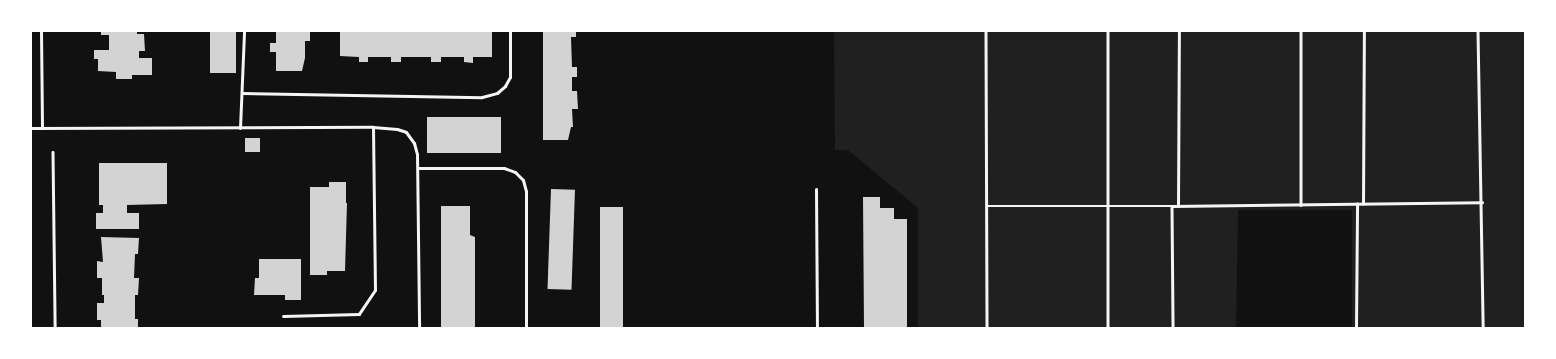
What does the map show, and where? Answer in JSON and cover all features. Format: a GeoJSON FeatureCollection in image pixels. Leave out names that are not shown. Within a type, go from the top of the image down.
{"type":"FeatureCollection","features":[{"type":"Feature","properties":{"kind":"lane"},"geometry":{"type":"LineString","coordinates":[[40,31],[42,128]]}},
{"type":"Feature","properties":{"kind":"lane"},"geometry":{"type":"LineString","coordinates":[[240,128],[244,31]]}},
{"type":"Feature","properties":{"kind":"lane"},"geometry":{"type":"LineString","coordinates":[[242,93],[482,97],[497,92],[505,86],[510,77],[510,31]]}},
{"type":"Feature","properties":{"kind":"lane"},"geometry":{"type":"LineString","coordinates":[[31,128],[373,127],[397,129],[406,132],[414,143],[417,154],[418,168],[419,328]]}},
{"type":"Feature","properties":{"kind":"lane"},"geometry":{"type":"LineString","coordinates":[[284,316],[359,314],[375,290],[373,127]]}},
{"type":"Feature","properties":{"kind":"lane"},"geometry":{"type":"LineString","coordinates":[[418,168],[504,168],[515,172],[523,180],[526,191],[526,328]]}},
{"type":"Feature","properties":{"kind":"lane"},"geometry":{"type":"LineString","coordinates":[[816,189],[817,328]]}},
{"type":"Feature","properties":{"kind":"path"},"geometry":{"type":"LineString","coordinates":[[986,31],[988,328]]}},
{"type":"Feature","properties":{"kind":"path"},"geometry":{"type":"LineString","coordinates":[[1108,31],[1108,328]]}},
{"type":"Feature","properties":{"kind":"path"},"geometry":{"type":"LineString","coordinates":[[1178,206],[1179,31]]}},
{"type":"Feature","properties":{"kind":"path"},"geometry":{"type":"LineString","coordinates":[[1301,31],[1301,205]]}},
{"type":"Feature","properties":{"kind":"path"},"geometry":{"type":"LineString","coordinates":[[1363,204],[1364,31]]}},
{"type":"Feature","properties":{"kind":"path"},"geometry":{"type":"LineString","coordinates":[[1478,31],[1483,328]]}},
{"type":"Feature","properties":{"kind":"path"},"geometry":{"type":"LineString","coordinates":[[53,152],[55,328]]}},
{"type":"Feature","properties":{"kind":"path"},"geometry":{"type":"LineString","coordinates":[[987,206],[1178,206],[1482,202]]}},
{"type":"Feature","properties":{"kind":"path"},"geometry":{"type":"LineString","coordinates":[[1356,328],[1357,204]]}},
{"type":"Feature","properties":{"kind":"path"},"geometry":{"type":"LineString","coordinates":[[1172,206],[1173,328]]}},
{"type":"Feature","properties":{"kind":"shaded area"},"geometry":{"type":"Polygon","coordinates":[[[834,31],[1525,31],[1525,328],[1352,328],[1352,210],[1238,210],[1236,328],[918,328],[918,208],[848,150],[835,150],[834,31]]]}},
{"type":"Feature","properties":{"kind":"building"},"geometry":{"type":"Polygon","coordinates":[[[101,31],[137,31],[137,34],[144,34],[145,51],[139,51],[139,58],[152,58],[152,75],[132,75],[132,79],[116,79],[116,72],[98,71],[98,59],[94,59],[94,50],[109,50],[109,35],[101,35],[101,31]]]}},
{"type":"Feature","properties":{"kind":"building"},"geometry":{"type":"Polygon","coordinates":[[[210,31],[236,31],[236,73],[210,73],[210,31]]]}},
{"type":"Feature","properties":{"kind":"building"},"geometry":{"type":"Polygon","coordinates":[[[276,31],[310,31],[310,41],[305,41],[305,58],[302,71],[276,71],[276,52],[270,52],[270,43],[276,43],[276,31]]]}},
{"type":"Feature","properties":{"kind":"building"},"geometry":{"type":"Polygon","coordinates":[[[340,31],[492,31],[492,57],[473,57],[473,63],[464,62],[464,57],[441,57],[441,62],[431,62],[431,57],[401,57],[401,62],[391,62],[391,57],[368,57],[368,62],[359,62],[359,57],[340,56],[340,31]]]}},
{"type":"Feature","properties":{"kind":"building"},"geometry":{"type":"Polygon","coordinates":[[[543,31],[576,31],[576,37],[571,37],[572,67],[577,67],[577,77],[572,77],[572,91],[577,91],[578,109],[572,109],[573,127],[571,127],[568,140],[543,140],[543,31]]]}},
{"type":"Feature","properties":{"kind":"building"},"geometry":{"type":"Polygon","coordinates":[[[427,117],[501,117],[501,153],[427,153],[427,117]]]}},
{"type":"Feature","properties":{"kind":"building"},"geometry":{"type":"Polygon","coordinates":[[[245,138],[260,138],[260,152],[245,152],[245,138]]]}},
{"type":"Feature","properties":{"kind":"building"},"geometry":{"type":"Polygon","coordinates":[[[99,163],[167,163],[167,204],[127,205],[127,213],[139,213],[139,229],[96,229],[96,213],[103,213],[103,205],[99,205],[99,163]]]}},
{"type":"Feature","properties":{"kind":"building"},"geometry":{"type":"Polygon","coordinates":[[[329,182],[346,182],[347,203],[345,271],[327,271],[327,275],[310,275],[310,187],[329,187],[329,182]]]}},
{"type":"Feature","properties":{"kind":"building"},"geometry":{"type":"Polygon","coordinates":[[[551,189],[575,190],[571,290],[548,289],[551,189]]]}},
{"type":"Feature","properties":{"kind":"building"},"geometry":{"type":"Polygon","coordinates":[[[863,197],[880,197],[880,208],[894,208],[894,219],[907,219],[907,328],[864,328],[863,197]]]}},
{"type":"Feature","properties":{"kind":"building"},"geometry":{"type":"Polygon","coordinates":[[[441,206],[470,206],[470,235],[475,237],[475,328],[441,328],[441,206]]]}},
{"type":"Feature","properties":{"kind":"building"},"geometry":{"type":"Polygon","coordinates":[[[600,207],[623,207],[623,328],[600,328],[600,207]]]}},
{"type":"Feature","properties":{"kind":"building"},"geometry":{"type":"Polygon","coordinates":[[[101,237],[139,238],[138,254],[135,254],[134,278],[139,278],[138,295],[135,295],[135,319],[138,319],[138,328],[101,328],[101,320],[97,320],[97,303],[104,303],[104,295],[102,295],[102,278],[97,278],[97,261],[103,262],[101,237]]]}},
{"type":"Feature","properties":{"kind":"building"},"geometry":{"type":"Polygon","coordinates":[[[259,259],[301,259],[301,300],[285,300],[285,295],[254,295],[255,278],[259,278],[259,259]]]}}]}
